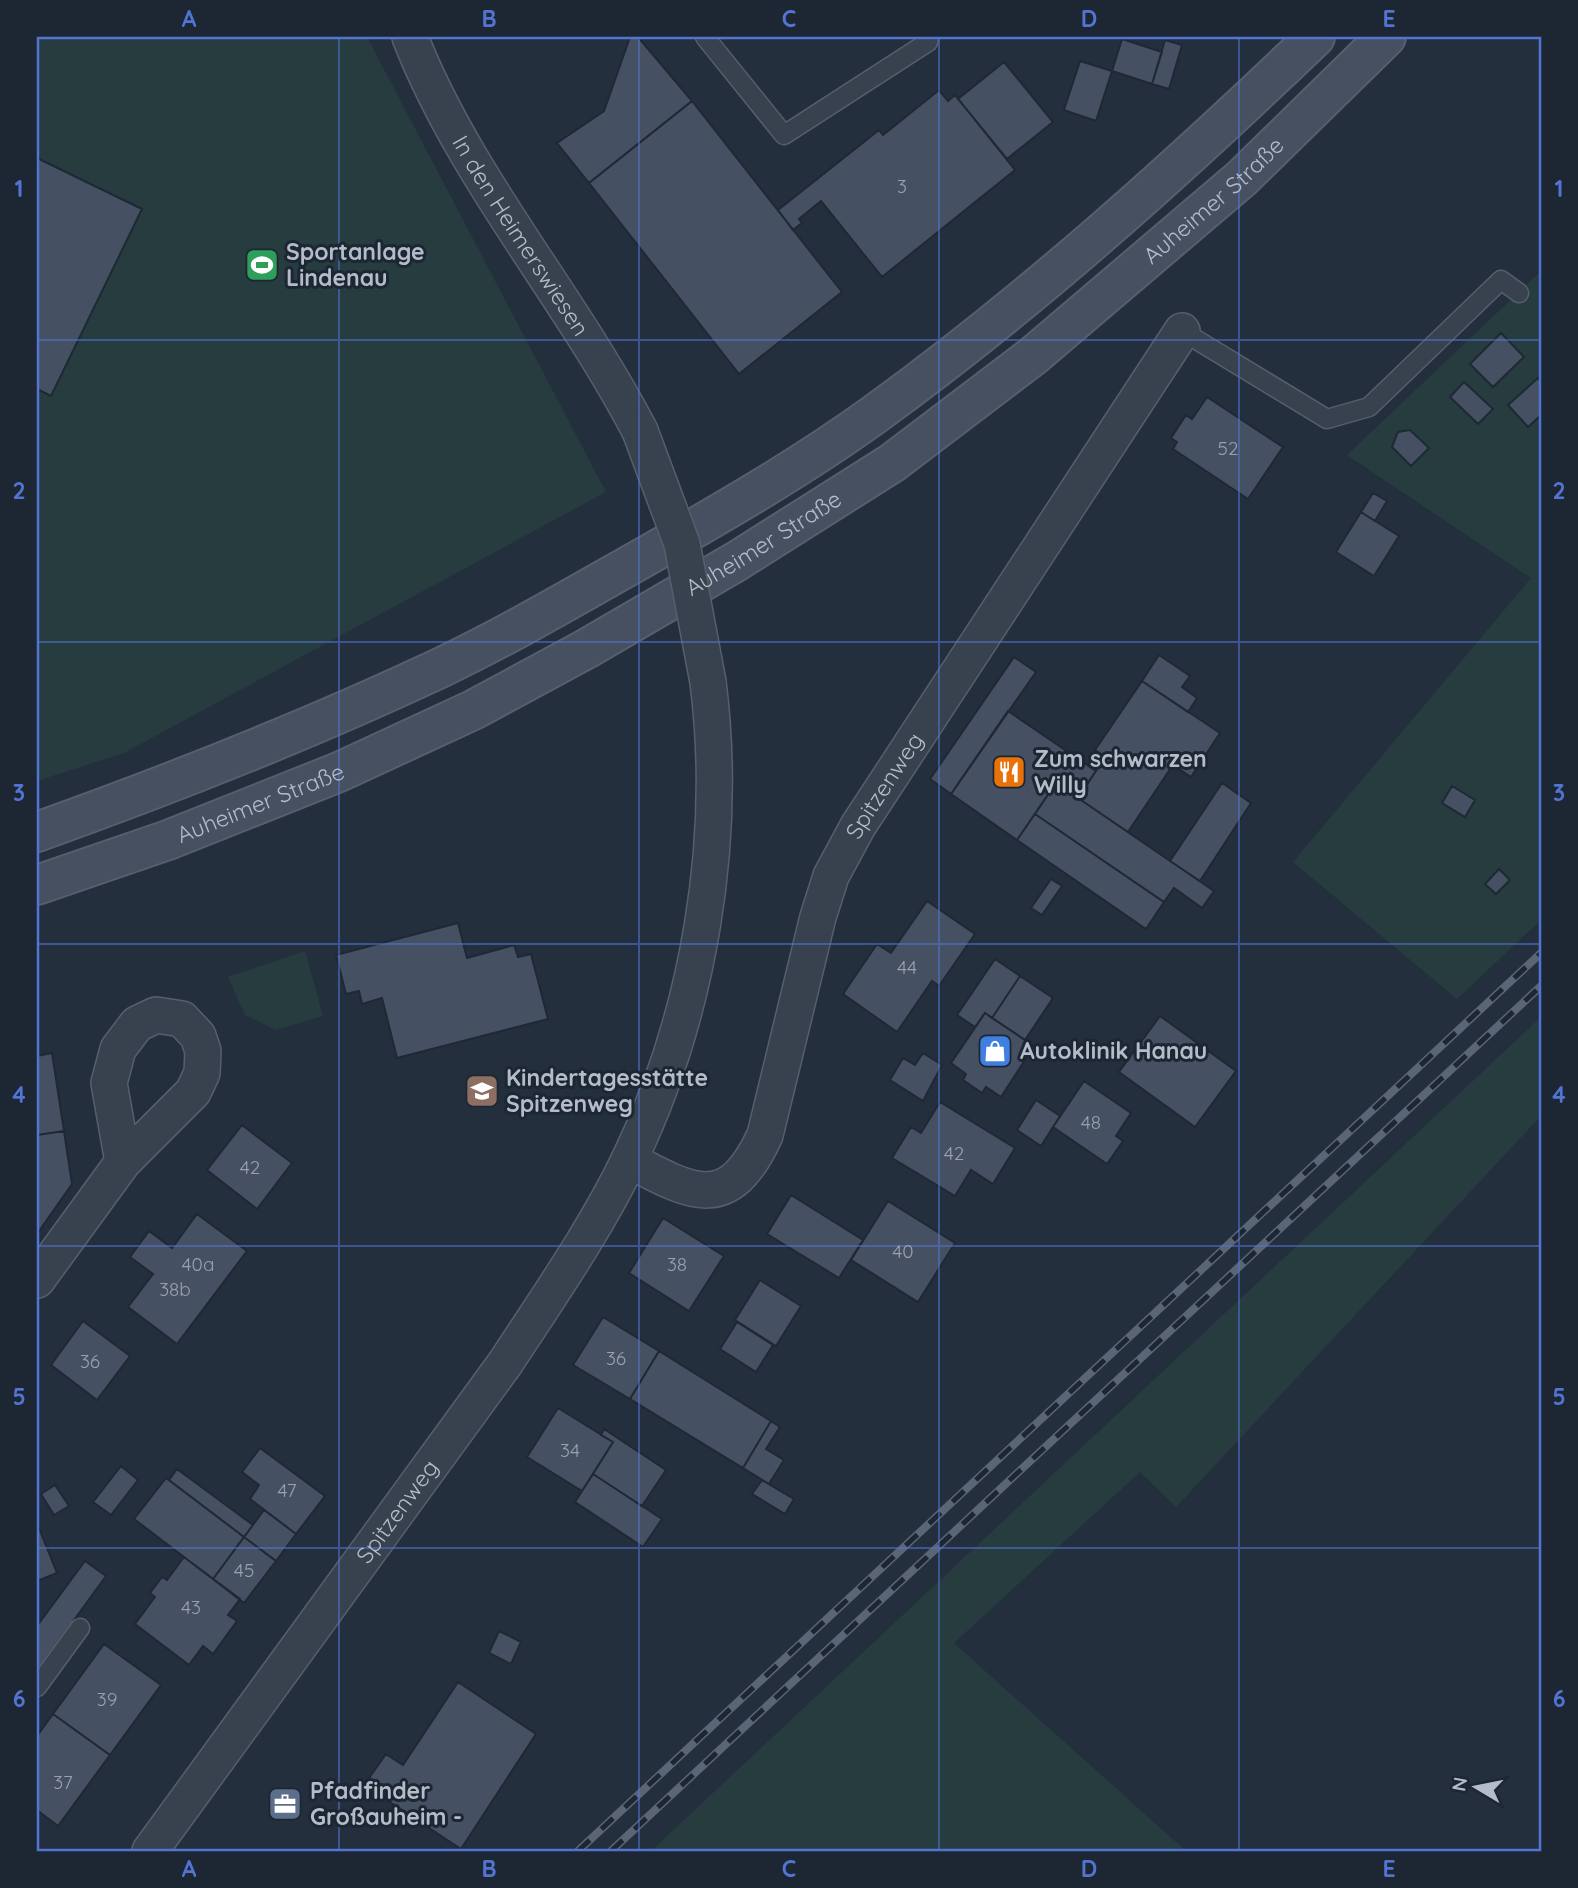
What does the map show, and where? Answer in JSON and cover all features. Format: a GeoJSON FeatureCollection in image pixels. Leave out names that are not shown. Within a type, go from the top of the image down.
{"type":"FeatureCollection","features":[{"type":"Feature","properties":{"kind":"main road","name":"Auheimer Straße"},"geometry":{"type":"LineString","coordinates":[[37,832],[305,730],[443,666],[548,611],[719,514],[873,415],[990,326],[1089,246],[1189,157],[1315,37]]}},
{"type":"Feature","properties":{"kind":"main road","name":"Auheimer Straße"},"geometry":{"type":"LineString","coordinates":[[37,886],[168,840],[351,766],[484,704],[737,561],[892,463],[1033,356],[1242,178],[1386,37]]}},
{"type":"Feature","properties":{"kind":"street","name":"In den Heimerswiesen"},"geometry":{"type":"LineString","coordinates":[[410,37],[474,163],[607,369],[640,431],[682,544],[708,682]]}},
{"type":"Feature","properties":{"kind":"street","name":"Spitzenweg"},"geometry":{"type":"LineString","coordinates":[[629,1160],[692,1190],[711,1190],[737,1180],[752,1164],[765,1135],[818,917],[831,876],[858,826],[1182,331]]}},
{"type":"Feature","properties":{"kind":"street","name":"Spitzenweg"},"geometry":{"type":"LineString","coordinates":[[150,1851],[506,1362],[554,1288],[629,1160],[673,1052],[702,921],[710,854],[714,782],[714,734],[708,682]]}},
{"type":"Feature","properties":{"kind":"street"},"geometry":{"type":"LineString","coordinates":[[37,1280],[123,1162]]}},
{"type":"Feature","properties":{"kind":"lane"},"geometry":{"type":"LineString","coordinates":[[705,37],[784,135],[928,42],[929,37]]}},
{"type":"Feature","properties":{"kind":"lane"},"geometry":{"type":"LineString","coordinates":[[1182,331],[1327,419],[1369,407],[1501,280],[1518,293]]}},
{"type":"Feature","properties":{"kind":"lane"},"geometry":{"type":"LineString","coordinates":[[37,1687],[80,1629]]}},
{"type":"Feature","properties":{"kind":"green space","name":"Sportanlage Lindenau"},"geometry":{"type":"Polygon","coordinates":[[[37,37],[367,37],[606,492],[124,753],[37,781],[37,37]]]}},
{"type":"Feature","properties":{"kind":"green space"},"geometry":{"type":"Polygon","coordinates":[[[1541,271],[1541,920],[1457,999],[1293,862],[1531,578],[1347,455],[1541,271]]]}},
{"type":"Feature","properties":{"kind":"green space"},"geometry":{"type":"Polygon","coordinates":[[[305,951],[323,1016],[276,1030],[245,1015],[228,977],[305,951]]]}},
{"type":"Feature","properties":{"kind":"green space"},"geometry":{"type":"Polygon","coordinates":[[[1541,1017],[1541,1116],[1176,1507],[1140,1472],[954,1643],[1186,1851],[651,1851],[1541,1017]]]}},
{"type":"Feature","properties":{"kind":"building"},"geometry":{"type":"Polygon","coordinates":[[[630,37],[638,37],[692,101],[589,183],[557,143],[604,111],[630,37]]]}},
{"type":"Feature","properties":{"kind":"building"},"geometry":{"type":"Polygon","coordinates":[[[1122,39],[1162,52],[1152,84],[1112,71],[1122,39]]]}},
{"type":"Feature","properties":{"kind":"building"},"geometry":{"type":"Polygon","coordinates":[[[1165,40],[1182,45],[1169,89],[1152,84],[1165,40]]]}},
{"type":"Feature","properties":{"kind":"building"},"geometry":{"type":"Polygon","coordinates":[[[1080,61],[1112,71],[1096,121],[1064,110],[1080,61]]]}},
{"type":"Feature","properties":{"kind":"building"},"geometry":{"type":"Polygon","coordinates":[[[1004,62],[1053,122],[1007,159],[958,99],[1004,62]]]}},
{"type":"Feature","properties":{"kind":"building"},"geometry":{"type":"Polygon","coordinates":[[[939,90],[948,101],[955,95],[1015,170],[882,277],[821,201],[799,219],[802,223],[793,230],[778,210],[879,130],[883,135],[939,90]]]}},
{"type":"Feature","properties":{"kind":"building"},"geometry":{"type":"Polygon","coordinates":[[[692,101],[842,292],[739,374],[589,183],[692,101]]]}},
{"type":"Feature","properties":{"kind":"building"},"geometry":{"type":"Polygon","coordinates":[[[37,158],[142,209],[51,396],[37,389],[37,158]]]}},
{"type":"Feature","properties":{"kind":"building"},"geometry":{"type":"Polygon","coordinates":[[[1501,333],[1524,357],[1493,387],[1470,364],[1501,333]]]}},
{"type":"Feature","properties":{"kind":"building"},"geometry":{"type":"Polygon","coordinates":[[[1538,378],[1541,382],[1541,415],[1528,427],[1508,405],[1538,378]]]}},
{"type":"Feature","properties":{"kind":"building"},"geometry":{"type":"Polygon","coordinates":[[[1464,382],[1493,409],[1478,424],[1450,397],[1464,382]]]}},
{"type":"Feature","properties":{"kind":"building"},"geometry":{"type":"Polygon","coordinates":[[[1207,397],[1283,447],[1248,499],[1173,449],[1177,442],[1171,438],[1186,415],[1192,419],[1207,397]]]}},
{"type":"Feature","properties":{"kind":"building"},"geometry":{"type":"Polygon","coordinates":[[[1410,430],[1429,448],[1411,466],[1392,447],[1398,432],[1410,430]]]}},
{"type":"Feature","properties":{"kind":"building"},"geometry":{"type":"Polygon","coordinates":[[[1373,493],[1387,501],[1375,521],[1361,512],[1373,493]]]}},
{"type":"Feature","properties":{"kind":"building"},"geometry":{"type":"Polygon","coordinates":[[[1361,512],[1399,536],[1374,576],[1336,552],[1361,512]]]}},
{"type":"Feature","properties":{"kind":"building"},"geometry":{"type":"Polygon","coordinates":[[[1159,655],[1190,676],[1182,687],[1197,698],[1188,712],[1142,681],[1159,655]]]}},
{"type":"Feature","properties":{"kind":"building"},"geometry":{"type":"Polygon","coordinates":[[[1014,657],[1036,672],[951,794],[930,779],[1014,657]]]}},
{"type":"Feature","properties":{"kind":"building"},"geometry":{"type":"Polygon","coordinates":[[[1142,681],[1220,733],[1191,777],[1173,765],[1128,832],[1078,798],[1105,757],[1095,750],[1142,681]]]}},
{"type":"Feature","properties":{"kind":"building"},"geometry":{"type":"Polygon","coordinates":[[[1008,711],[1096,771],[1078,798],[1056,783],[1017,840],[951,794],[1008,711]]]}},
{"type":"Feature","properties":{"kind":"building"},"geometry":{"type":"Polygon","coordinates":[[[1056,783],[1214,891],[1202,908],[1174,888],[1164,902],[1035,814],[1056,783]]]}},
{"type":"Feature","properties":{"kind":"building"},"geometry":{"type":"Polygon","coordinates":[[[1222,783],[1251,803],[1200,881],[1170,861],[1222,783]]]}},
{"type":"Feature","properties":{"kind":"building"},"geometry":{"type":"Polygon","coordinates":[[[1452,786],[1475,800],[1465,817],[1442,803],[1452,786]]]}},
{"type":"Feature","properties":{"kind":"building"},"geometry":{"type":"Polygon","coordinates":[[[1035,814],[1164,902],[1146,929],[1017,840],[1035,814]]]}},
{"type":"Feature","properties":{"kind":"building"},"geometry":{"type":"Polygon","coordinates":[[[1499,869],[1510,880],[1496,894],[1485,884],[1499,869]]]}},
{"type":"Feature","properties":{"kind":"building"},"geometry":{"type":"Polygon","coordinates":[[[1051,879],[1062,886],[1042,915],[1031,908],[1051,879]]]}},
{"type":"Feature","properties":{"kind":"building"},"geometry":{"type":"Polygon","coordinates":[[[927,901],[975,934],[939,986],[932,981],[897,1032],[843,994],[877,944],[891,953],[927,901]]]}},
{"type":"Feature","properties":{"kind":"building"},"geometry":{"type":"Polygon","coordinates":[[[458,923],[467,958],[514,945],[518,957],[531,954],[548,1019],[397,1058],[382,998],[362,1004],[359,991],[346,994],[336,955],[458,923]]]}},
{"type":"Feature","properties":{"kind":"building"},"geometry":{"type":"Polygon","coordinates":[[[995,959],[1020,976],[992,1018],[985,1013],[975,1027],[957,1015],[995,959]]]}},
{"type":"Feature","properties":{"kind":"building"},"geometry":{"type":"Polygon","coordinates":[[[1020,976],[1053,998],[1025,1040],[992,1018],[1020,976]]]}},
{"type":"Feature","properties":{"kind":"building"},"geometry":{"type":"Polygon","coordinates":[[[985,1013],[1034,1046],[1001,1097],[986,1087],[982,1093],[963,1080],[966,1074],[951,1063],[985,1013]]]}},
{"type":"Feature","properties":{"kind":"building"},"geometry":{"type":"Polygon","coordinates":[[[1160,1016],[1236,1071],[1195,1127],[1119,1072],[1160,1016]]]}},
{"type":"Feature","properties":{"kind":"building"},"geometry":{"type":"Polygon","coordinates":[[[52,1053],[64,1131],[37,1135],[37,1056],[52,1053]]]}},
{"type":"Feature","properties":{"kind":"building"},"geometry":{"type":"Polygon","coordinates":[[[923,1053],[942,1065],[923,1101],[890,1080],[903,1058],[915,1065],[923,1053]]]}},
{"type":"Feature","properties":{"kind":"building"},"geometry":{"type":"Polygon","coordinates":[[[1084,1081],[1131,1113],[1116,1136],[1123,1141],[1107,1164],[1053,1127],[1084,1081]]]}},
{"type":"Feature","properties":{"kind":"building"},"geometry":{"type":"Polygon","coordinates":[[[1036,1100],[1060,1116],[1041,1146],[1017,1130],[1036,1100]]]}},
{"type":"Feature","properties":{"kind":"building"},"geometry":{"type":"Polygon","coordinates":[[[940,1102],[1015,1148],[993,1184],[971,1170],[955,1196],[892,1158],[911,1127],[921,1133],[940,1102]]]}},
{"type":"Feature","properties":{"kind":"building"},"geometry":{"type":"Polygon","coordinates":[[[242,1125],[292,1163],[257,1209],[207,1170],[242,1125]]]}},
{"type":"Feature","properties":{"kind":"building"},"geometry":{"type":"Polygon","coordinates":[[[64,1131],[72,1184],[37,1234],[37,1135],[64,1131]]]}},
{"type":"Feature","properties":{"kind":"building"},"geometry":{"type":"Polygon","coordinates":[[[791,1195],[863,1240],[839,1278],[767,1234],[791,1195]]]}},
{"type":"Feature","properties":{"kind":"building"},"geometry":{"type":"Polygon","coordinates":[[[888,1201],[955,1243],[918,1302],[851,1260],[888,1201]]]}},
{"type":"Feature","properties":{"kind":"building"},"geometry":{"type":"Polygon","coordinates":[[[197,1214],[247,1251],[177,1344],[128,1307],[153,1274],[130,1257],[149,1231],[172,1248],[197,1214]]]}},
{"type":"Feature","properties":{"kind":"building"},"geometry":{"type":"Polygon","coordinates":[[[663,1218],[724,1256],[689,1311],[629,1273],[663,1218]]]}},
{"type":"Feature","properties":{"kind":"building"},"geometry":{"type":"Polygon","coordinates":[[[760,1280],[801,1306],[776,1346],[735,1320],[760,1280]]]}},
{"type":"Feature","properties":{"kind":"building"},"geometry":{"type":"Polygon","coordinates":[[[603,1317],[659,1351],[630,1399],[573,1365],[603,1317]]]}},
{"type":"Feature","properties":{"kind":"building"},"geometry":{"type":"Polygon","coordinates":[[[83,1321],[130,1356],[97,1400],[51,1365],[83,1321]]]}},
{"type":"Feature","properties":{"kind":"building"},"geometry":{"type":"Polygon","coordinates":[[[737,1322],[773,1345],[756,1372],[720,1349],[737,1322]]]}},
{"type":"Feature","properties":{"kind":"building"},"geometry":{"type":"Polygon","coordinates":[[[659,1351],[771,1421],[743,1468],[630,1399],[659,1351]]]}},
{"type":"Feature","properties":{"kind":"building"},"geometry":{"type":"Polygon","coordinates":[[[558,1408],[613,1442],[582,1491],[527,1457],[558,1408]]]}},
{"type":"Feature","properties":{"kind":"building"},"geometry":{"type":"Polygon","coordinates":[[[771,1421],[780,1427],[766,1449],[784,1460],[769,1484],[743,1468],[771,1421]]]}},
{"type":"Feature","properties":{"kind":"building"},"geometry":{"type":"Polygon","coordinates":[[[604,1429],[666,1470],[642,1506],[593,1474],[613,1442],[601,1435],[604,1429]]]}},
{"type":"Feature","properties":{"kind":"building"},"geometry":{"type":"Polygon","coordinates":[[[260,1448],[325,1496],[296,1534],[250,1499],[259,1485],[242,1472],[260,1448]]]}},
{"type":"Feature","properties":{"kind":"building"},"geometry":{"type":"Polygon","coordinates":[[[121,1466],[138,1480],[111,1515],[93,1502],[121,1466]]]}},
{"type":"Feature","properties":{"kind":"building"},"geometry":{"type":"Polygon","coordinates":[[[177,1469],[253,1525],[244,1537],[169,1480],[177,1469]]]}},
{"type":"Feature","properties":{"kind":"building"},"geometry":{"type":"Polygon","coordinates":[[[593,1474],[662,1519],[643,1547],[575,1502],[593,1474]]]}},
{"type":"Feature","properties":{"kind":"building"},"geometry":{"type":"Polygon","coordinates":[[[166,1478],[244,1537],[213,1579],[134,1519],[166,1478]]]}},
{"type":"Feature","properties":{"kind":"building"},"geometry":{"type":"Polygon","coordinates":[[[762,1480],[794,1499],[785,1514],[752,1494],[762,1480]]]}},
{"type":"Feature","properties":{"kind":"building"},"geometry":{"type":"Polygon","coordinates":[[[55,1485],[69,1506],[54,1515],[41,1494],[55,1485]]]}},
{"type":"Feature","properties":{"kind":"building"},"geometry":{"type":"Polygon","coordinates":[[[264,1510],[296,1534],[276,1561],[244,1537],[264,1510]]]}},
{"type":"Feature","properties":{"kind":"building"},"geometry":{"type":"Polygon","coordinates":[[[37,1523],[57,1573],[37,1581],[37,1523]]]}},
{"type":"Feature","properties":{"kind":"building"},"geometry":{"type":"Polygon","coordinates":[[[244,1537],[276,1561],[244,1603],[213,1579],[244,1537]]]}},
{"type":"Feature","properties":{"kind":"building"},"geometry":{"type":"Polygon","coordinates":[[[184,1557],[240,1599],[228,1615],[237,1621],[213,1654],[203,1646],[189,1665],[135,1624],[155,1597],[150,1593],[162,1577],[167,1580],[184,1557]]]}},
{"type":"Feature","properties":{"kind":"building"},"geometry":{"type":"Polygon","coordinates":[[[85,1561],[106,1576],[37,1671],[37,1626],[85,1561]]]}},
{"type":"Feature","properties":{"kind":"building"},"geometry":{"type":"Polygon","coordinates":[[[499,1631],[521,1642],[511,1664],[489,1653],[499,1631]]]}},
{"type":"Feature","properties":{"kind":"building"},"geometry":{"type":"Polygon","coordinates":[[[104,1644],[161,1685],[110,1755],[53,1714],[104,1644]]]}},
{"type":"Feature","properties":{"kind":"building"},"geometry":{"type":"Polygon","coordinates":[[[458,1682],[536,1734],[461,1849],[364,1785],[386,1754],[403,1765],[458,1682]]]}},
{"type":"Feature","properties":{"kind":"building"},"geometry":{"type":"Polygon","coordinates":[[[53,1714],[110,1755],[58,1826],[37,1810],[37,1736],[53,1714]]]}},
{"type":"Feature","properties":{"kind":"railway"},"geometry":{"type":"LineString","coordinates":[[578,1851],[1541,953]]}},
{"type":"Feature","properties":{"kind":"railway"},"geometry":{"type":"LineString","coordinates":[[611,1851],[1541,986]]}},
{"type":"Feature","properties":{"kind":"place","name":"Sportanlage Lindenau"},"geometry":{"type":"Point","coordinates":[262,265]}},
{"type":"Feature","properties":{"kind":"place","name":"Zum schwarzen Willy"},"geometry":{"type":"Point","coordinates":[1009,772]}},
{"type":"Feature","properties":{"kind":"place","name":"Autoklinik Hanau"},"geometry":{"type":"Point","coordinates":[995,1051]}},
{"type":"Feature","properties":{"kind":"place","name":"Kindertagesstätte Spitzenweg"},"geometry":{"type":"Point","coordinates":[482,1091]}},
{"type":"Feature","properties":{"kind":"place","name":"Pfadfinder Großauheim -"},"geometry":{"type":"Point","coordinates":[285,1804]}}]}
